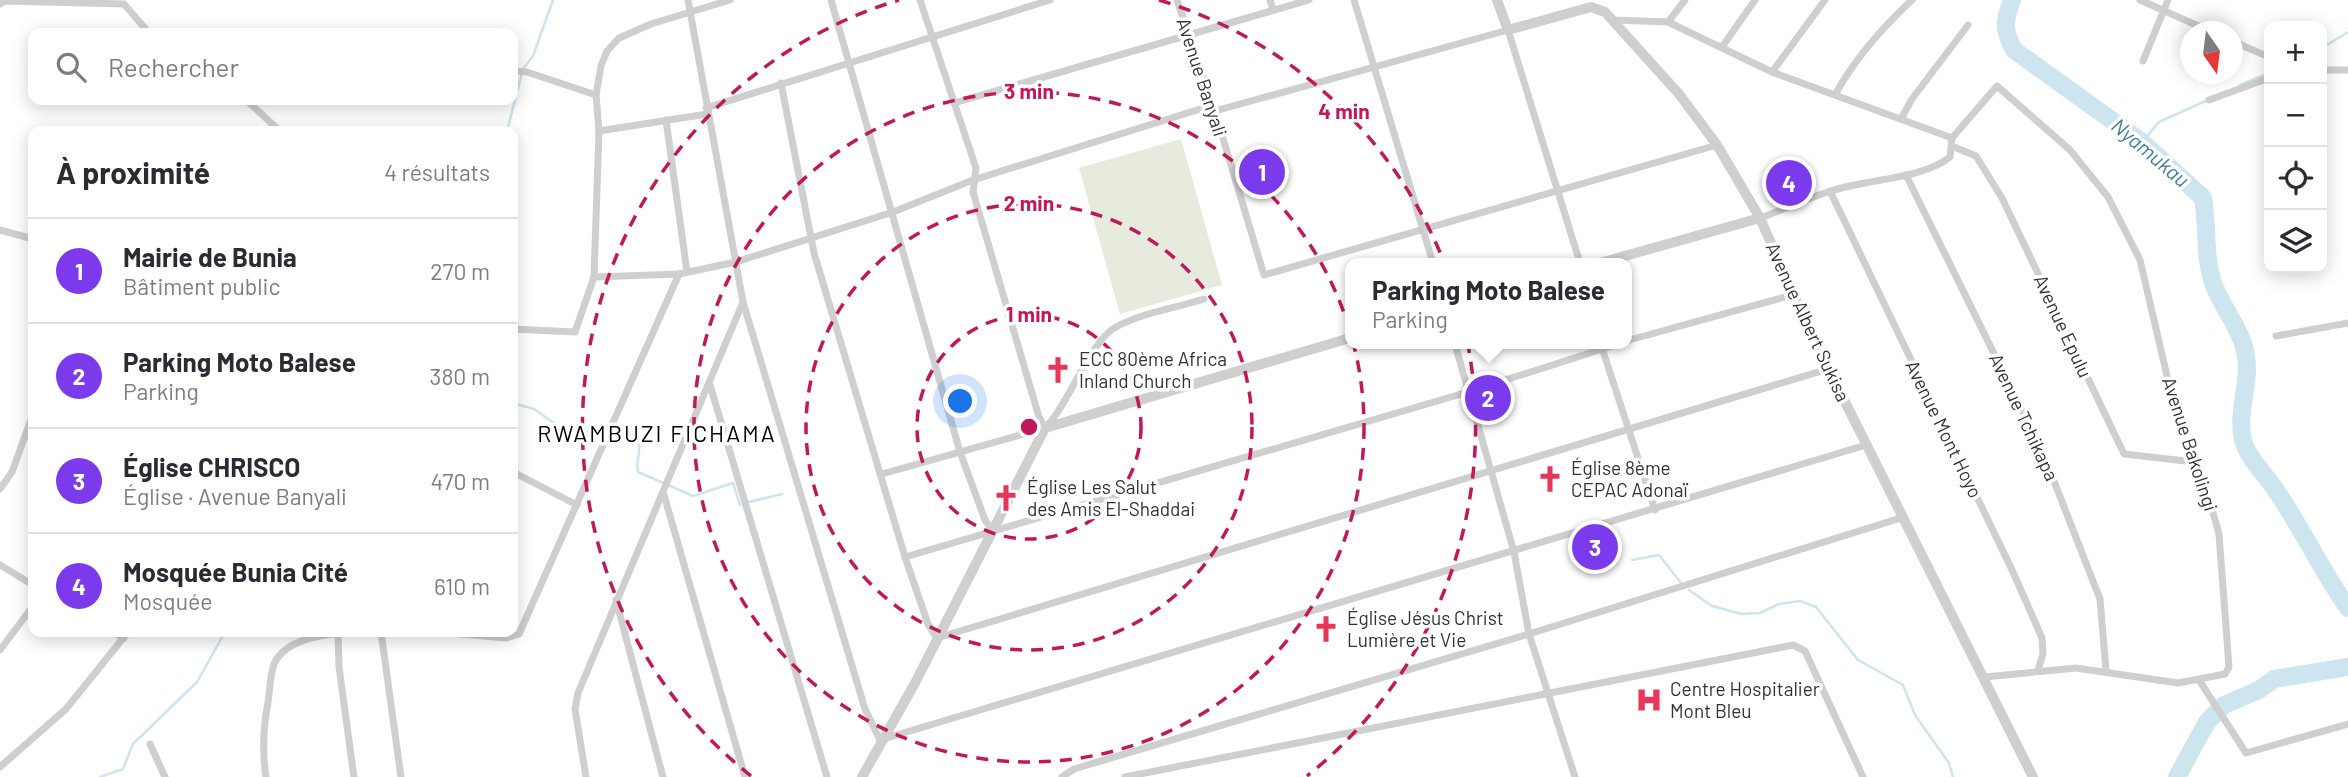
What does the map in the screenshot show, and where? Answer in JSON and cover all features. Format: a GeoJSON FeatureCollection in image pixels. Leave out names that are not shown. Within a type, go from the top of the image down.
{"type":"FeatureCollection","features":[{"type":"Feature","properties":{"kind":"street"},"geometry":{"type":"LineString","coordinates":[[688,0],[743,302],[865,709],[880,740]]}},
{"type":"Feature","properties":{"kind":"street"},"geometry":{"type":"LineString","coordinates":[[518,330],[575,332],[594,277],[599,131],[596,95],[601,65],[607,51],[619,38],[730,0]]}},
{"type":"Feature","properties":{"kind":"street"},"geometry":{"type":"LineString","coordinates":[[831,0],[960,452],[985,520],[993,531]]}},
{"type":"Feature","properties":{"kind":"street"},"geometry":{"type":"LineString","coordinates":[[920,0],[976,168],[973,180],[989,245],[1039,416],[1045,428]]}},
{"type":"Feature","properties":{"kind":"street"},"geometry":{"type":"LineString","coordinates":[[599,131],[707,111],[781,83],[1050,0]]}},
{"type":"Feature","properties":{"kind":"street","name":"Avenue Banyali"},"geometry":{"type":"LineString","coordinates":[[1177,0],[1214,108],[1264,275],[1422,228]]}},
{"type":"Feature","properties":{"kind":"street"},"geometry":{"type":"LineString","coordinates":[[1270,0],[1273,10]]}},
{"type":"Feature","properties":{"kind":"street"},"geometry":{"type":"LineString","coordinates":[[954,103],[1309,0]]}},
{"type":"Feature","properties":{"kind":"street"},"geometry":{"type":"LineString","coordinates":[[1354,0],[1431,258]]}},
{"type":"Feature","properties":{"kind":"street"},"geometry":{"type":"LineString","coordinates":[[1497,0],[1578,258]]}},
{"type":"Feature","properties":{"kind":"street"},"geometry":{"type":"LineString","coordinates":[[1668,22],[1685,0]]}},
{"type":"Feature","properties":{"kind":"street"},"geometry":{"type":"LineString","coordinates":[[1722,47],[1755,0]]}},
{"type":"Feature","properties":{"kind":"street"},"geometry":{"type":"LineString","coordinates":[[1772,72],[1825,0]]}},
{"type":"Feature","properties":{"kind":"street"},"geometry":{"type":"LineString","coordinates":[[1836,93],[1849,69],[1881,29],[1912,0]]}},
{"type":"Feature","properties":{"kind":"street"},"geometry":{"type":"LineString","coordinates":[[2140,0],[2188,21]]}},
{"type":"Feature","properties":{"kind":"street"},"geometry":{"type":"LineString","coordinates":[[2143,61],[2168,0]]}},
{"type":"Feature","properties":{"kind":"street"},"geometry":{"type":"LineString","coordinates":[[0,4],[5,1],[124,4],[145,28]]}},
{"type":"Feature","properties":{"kind":"street","name":"Avenue Albert Sukisa"},"geometry":{"type":"LineString","coordinates":[[1508,30],[1591,7],[1605,12],[1679,94],[1717,145],[1760,218],[1792,295],[1828,369],[2033,777]]}},
{"type":"Feature","properties":{"kind":"street"},"geometry":{"type":"LineString","coordinates":[[1614,20],[1668,22],[1772,72],[1902,117],[1952,138],[1954,147],[1950,157],[1941,164],[1906,175],[1875,178],[1830,191],[1760,218],[1618,258]]}},
{"type":"Feature","properties":{"kind":"street"},"geometry":{"type":"LineString","coordinates":[[1902,117],[1912,99],[1968,25]]}},
{"type":"Feature","properties":{"kind":"street"},"geometry":{"type":"LineString","coordinates":[[594,277],[683,273],[736,261],[893,212],[973,180],[1214,108],[1373,68],[1508,30]]}},
{"type":"Feature","properties":{"kind":"street"},"geometry":{"type":"LineString","coordinates":[[2243,46],[2264,55]]}},
{"type":"Feature","properties":{"kind":"street"},"geometry":{"type":"LineString","coordinates":[[2327,70],[2348,71]]}},
{"type":"Feature","properties":{"kind":"street"},"geometry":{"type":"LineString","coordinates":[[520,71],[596,95]]}},
{"type":"Feature","properties":{"kind":"street"},"geometry":{"type":"LineString","coordinates":[[2209,100],[2264,80]]}},
{"type":"Feature","properties":{"kind":"street"},"geometry":{"type":"LineString","coordinates":[[781,83],[814,238],[814,253],[905,556],[928,624],[937,638]]}},
{"type":"Feature","properties":{"kind":"street","name":"Avenue Bakolingi"},"geometry":{"type":"LineString","coordinates":[[1952,138],[1997,86],[2070,150],[2108,197],[2140,260],[2174,406],[2219,534],[2230,655],[2225,674],[2199,680]]}},
{"type":"Feature","properties":{"kind":"street"},"geometry":{"type":"LineString","coordinates":[[251,105],[275,126]]}},
{"type":"Feature","properties":{"kind":"street"},"geometry":{"type":"LineString","coordinates":[[518,634],[683,273],[667,120]]}},
{"type":"Feature","properties":{"kind":"street"},"geometry":{"type":"LineString","coordinates":[[1422,228],[1717,145]]}},
{"type":"Feature","properties":{"kind":"street","name":"Avenue Epulu"},"geometry":{"type":"LineString","coordinates":[[1954,147],[1976,156],[2002,198],[2124,454],[2194,462]]}},
{"type":"Feature","properties":{"kind":"street","name":"Avenue Tchikapa"},"geometry":{"type":"LineString","coordinates":[[1906,175],[2043,453],[2100,599],[2106,670]]}},
{"type":"Feature","properties":{"kind":"street","name":"Avenue Mont Hoyo"},"geometry":{"type":"LineString","coordinates":[[1830,191],[2042,638],[2043,654],[2038,670]]}},
{"type":"Feature","properties":{"kind":"street"},"geometry":{"type":"LineString","coordinates":[[0,230],[28,238]]}},
{"type":"Feature","properties":{"kind":"street"},"geometry":{"type":"LineString","coordinates":[[1632,339],[1792,295]]}},
{"type":"Feature","properties":{"kind":"street"},"geometry":{"type":"LineString","coordinates":[[862,777],[880,740],[915,683],[1045,428],[1057,417],[1102,340],[1115,327],[1204,299]]}},
{"type":"Feature","properties":{"kind":"street"},"geometry":{"type":"LineString","coordinates":[[586,777],[575,709],[585,674],[666,489],[743,302]]}},
{"type":"Feature","properties":{"kind":"street"},"geometry":{"type":"LineString","coordinates":[[2276,336],[2348,323]]}},
{"type":"Feature","properties":{"kind":"street"},"geometry":{"type":"LineString","coordinates":[[882,474],[1345,339]]}},
{"type":"Feature","properties":{"kind":"street"},"geometry":{"type":"LineString","coordinates":[[1456,349],[1489,473],[1514,552],[1529,634],[1575,777]]}},
{"type":"Feature","properties":{"kind":"street"},"geometry":{"type":"LineString","coordinates":[[905,556],[1468,392],[1593,349]]}},
{"type":"Feature","properties":{"kind":"street"},"geometry":{"type":"LineString","coordinates":[[1603,349],[1655,510]]}},
{"type":"Feature","properties":{"kind":"street"},"geometry":{"type":"LineString","coordinates":[[937,638],[1828,369]]}},
{"type":"Feature","properties":{"kind":"street"},"geometry":{"type":"LineString","coordinates":[[710,385],[827,777]]}},
{"type":"Feature","properties":{"kind":"street"},"geometry":{"type":"LineString","coordinates":[[0,489],[12,471],[28,428]]}},
{"type":"Feature","properties":{"kind":"street"},"geometry":{"type":"LineString","coordinates":[[880,740],[1866,446]]}},
{"type":"Feature","properties":{"kind":"street"},"geometry":{"type":"LineString","coordinates":[[518,475],[578,505]]}},
{"type":"Feature","properties":{"kind":"street"},"geometry":{"type":"LineString","coordinates":[[666,489],[745,777]]}},
{"type":"Feature","properties":{"kind":"street"},"geometry":{"type":"LineString","coordinates":[[1062,777],[1074,769],[1529,634],[1904,517]]}},
{"type":"Feature","properties":{"kind":"street"},"geometry":{"type":"LineString","coordinates":[[0,565],[28,582]]}},
{"type":"Feature","properties":{"kind":"street"},"geometry":{"type":"LineString","coordinates":[[616,600],[663,777]]}},
{"type":"Feature","properties":{"kind":"street"},"geometry":{"type":"LineString","coordinates":[[0,650],[28,613]]}},
{"type":"Feature","properties":{"kind":"street"},"geometry":{"type":"LineString","coordinates":[[0,767],[66,709],[124,637]]}},
{"type":"Feature","properties":{"kind":"street"},"geometry":{"type":"LineString","coordinates":[[266,777],[262,733],[274,664],[282,653],[296,643],[319,637]]}},
{"type":"Feature","properties":{"kind":"street"},"geometry":{"type":"LineString","coordinates":[[338,637],[339,667],[354,777]]}},
{"type":"Feature","properties":{"kind":"street"},"geometry":{"type":"LineString","coordinates":[[382,637],[401,777]]}},
{"type":"Feature","properties":{"kind":"street"},"geometry":{"type":"LineString","coordinates":[[1125,777],[1793,645],[1805,650],[1863,777]]}},
{"type":"Feature","properties":{"kind":"street"},"geometry":{"type":"LineString","coordinates":[[1985,677],[2038,670],[2106,670],[2178,683],[2199,680],[2246,753],[2348,724]]}},
{"type":"Feature","properties":{"kind":"street"},"geometry":{"type":"LineString","coordinates":[[150,744],[165,777]]}},
{"type":"Feature","properties":{"kind":"shaded area"},"geometry":{"type":"Polygon","coordinates":[[[1181,139],[1222,285],[1120,314],[1079,168],[1181,139]]]}},
{"type":"Feature","properties":{"kind":"waterway"},"geometry":{"type":"LineString","coordinates":[[518,88],[523,69],[533,56],[553,0]]}},
{"type":"Feature","properties":{"kind":"waterway","name":"Nyamukau"},"geometry":{"type":"LineString","coordinates":[[2012,0],[2006,25],[2014,50],[2142,142],[2203,198],[2208,262],[2213,283],[2236,328],[2246,356],[2241,424],[2245,446],[2285,504],[2348,608]]}},
{"type":"Feature","properties":{"kind":"waterway"},"geometry":{"type":"LineString","coordinates":[[2327,45],[2348,32]]}},
{"type":"Feature","properties":{"kind":"waterway"},"geometry":{"type":"LineString","coordinates":[[2240,85],[2264,75]]}},
{"type":"Feature","properties":{"kind":"waterway"},"geometry":{"type":"LineString","coordinates":[[2142,142],[2159,122],[2208,100]]}},
{"type":"Feature","properties":{"kind":"waterway"},"geometry":{"type":"LineString","coordinates":[[508,126],[514,105]]}},
{"type":"Feature","properties":{"kind":"waterway"},"geometry":{"type":"LineString","coordinates":[[518,404],[534,409],[565,431],[606,432],[638,441],[638,472],[693,496],[733,483],[740,505]]}},
{"type":"Feature","properties":{"kind":"waterway"},"geometry":{"type":"LineString","coordinates":[[749,502],[782,494]]}},
{"type":"Feature","properties":{"kind":"waterway"},"geometry":{"type":"LineString","coordinates":[[1632,560],[1659,555],[1681,583]]}},
{"type":"Feature","properties":{"kind":"waterway"},"geometry":{"type":"LineString","coordinates":[[1689,590],[1712,606],[1742,614],[1760,613],[1779,604],[1800,601],[1816,607],[1858,660],[1903,685],[1915,715],[1949,763],[1953,777]]}},
{"type":"Feature","properties":{"kind":"waterway"},"geometry":{"type":"LineString","coordinates":[[100,777],[123,769],[133,744],[197,682],[222,637]]}},
{"type":"Feature","properties":{"kind":"waterway","name":"Nyamukau"},"geometry":{"type":"LineString","coordinates":[[2177,777],[2207,722],[2224,705],[2259,690],[2274,679],[2348,667]]}},
{"type":"Feature","properties":{"kind":"place","name":"Mairie de Bunia"},"geometry":{"type":"Point","coordinates":[1262,172]}},
{"type":"Feature","properties":{"kind":"place","name":"Mosquée Bunia Cité"},"geometry":{"type":"Point","coordinates":[1789,183]}},
{"type":"Feature","properties":{"kind":"place","name":"ECC 80ème Africa Inland Church"},"geometry":{"type":"Point","coordinates":[1058,370]}},
{"type":"Feature","properties":{"kind":"place","name":"Parking Moto Balese"},"geometry":{"type":"Point","coordinates":[1488,398]}},
{"type":"Feature","properties":{"kind":"place","name":"Église 8ème CEPAC Adonaï"},"geometry":{"type":"Point","coordinates":[1550,479]}},
{"type":"Feature","properties":{"kind":"place","name":"Église Les Salut des Amis El-Shaddai"},"geometry":{"type":"Point","coordinates":[1006,498]}},
{"type":"Feature","properties":{"kind":"place","name":"Église CHRISCO"},"geometry":{"type":"Point","coordinates":[1595,547]}},
{"type":"Feature","properties":{"kind":"place","name":"Église Jésus Christ Lumière et Vie"},"geometry":{"type":"Point","coordinates":[1326,629]}},
{"type":"Feature","properties":{"kind":"place","name":"Centre Hospitalier Mont Bleu"},"geometry":{"type":"Point","coordinates":[1649,700]}},
{"type":"Feature","properties":{"kind":"district","name":"RWAMBUZI FICHAMA"},"geometry":{"type":"Point","coordinates":[657,434]}}]}
